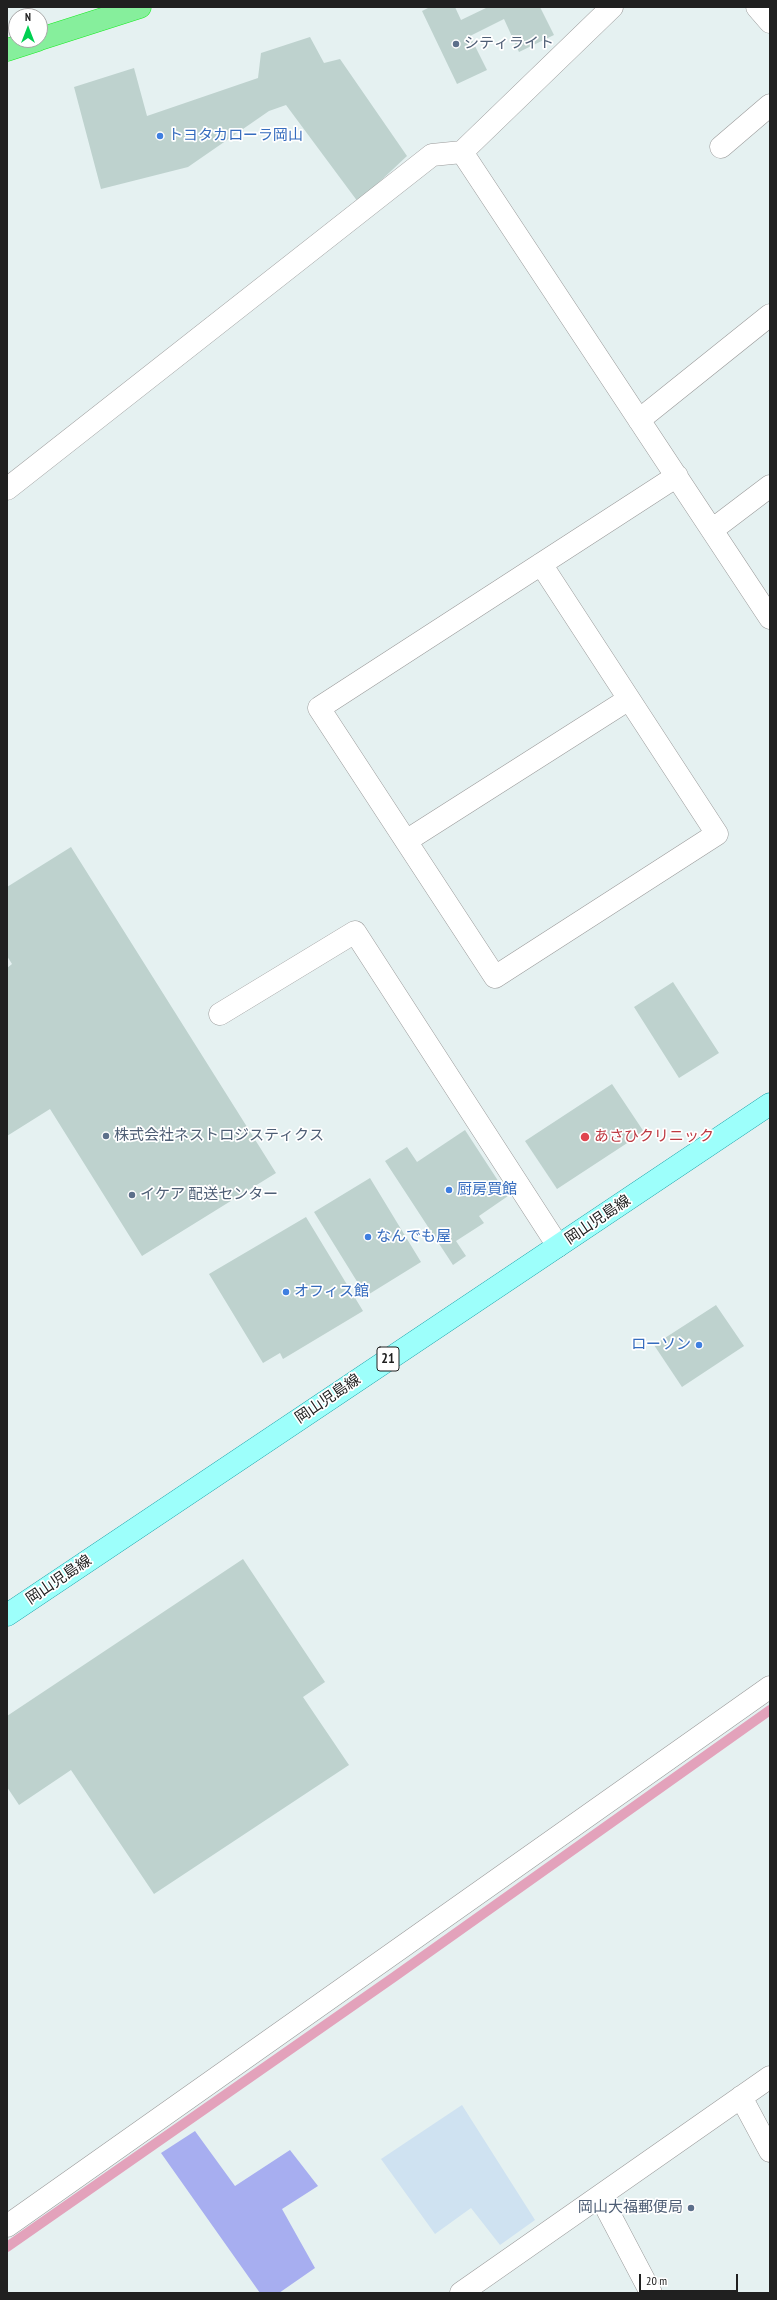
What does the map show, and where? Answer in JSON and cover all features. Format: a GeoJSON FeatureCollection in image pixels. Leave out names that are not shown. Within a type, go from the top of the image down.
{"type":"FeatureCollection","features":[{"type":"Feature","properties":{"kind":"highway"},"geometry":{"type":"LineString","coordinates":[[48,37],[140,7]]}},
{"type":"Feature","properties":{"kind":"main road","name":"岡山児島線"},"geometry":{"type":"LineString","coordinates":[[7,1615],[770,1104]]}},
{"type":"Feature","properties":{"kind":"street"},"geometry":{"type":"LineString","coordinates":[[7,489],[432,155],[462,152],[612,7]]}},
{"type":"Feature","properties":{"kind":"street"},"geometry":{"type":"LineString","coordinates":[[757,7],[770,22]]}},
{"type":"Feature","properties":{"kind":"street"},"geometry":{"type":"LineString","coordinates":[[721,147],[770,106]]}},
{"type":"Feature","properties":{"kind":"street"},"geometry":{"type":"LineString","coordinates":[[462,152],[770,618]]}},
{"type":"Feature","properties":{"kind":"street"},"geometry":{"type":"LineString","coordinates":[[640,420],[770,315]]}},
{"type":"Feature","properties":{"kind":"street"},"geometry":{"type":"LineString","coordinates":[[541,564],[717,834],[494,977],[319,708],[541,564],[677,476]]}},
{"type":"Feature","properties":{"kind":"street"},"geometry":{"type":"LineString","coordinates":[[712,530],[770,486]]}},
{"type":"Feature","properties":{"kind":"street"},"geometry":{"type":"LineString","coordinates":[[406,841],[629,699]]}},
{"type":"Feature","properties":{"kind":"street"},"geometry":{"type":"LineString","coordinates":[[220,1014],[355,932],[558,1246]]}},
{"type":"Feature","properties":{"kind":"street"},"geometry":{"type":"LineString","coordinates":[[7,2226],[770,1687]]}},
{"type":"Feature","properties":{"kind":"street"},"geometry":{"type":"LineString","coordinates":[[461,2293],[770,2077]]}},
{"type":"Feature","properties":{"kind":"street"},"geometry":{"type":"LineString","coordinates":[[741,2097],[770,2151]]}},
{"type":"Feature","properties":{"kind":"street"},"geometry":{"type":"LineString","coordinates":[[600,2196],[651,2293]]}},
{"type":"Feature","properties":{"kind":"shaded area"},"geometry":{"type":"Polygon","coordinates":[[[462,2105],[535,2220],[500,2245],[471,2208],[435,2234],[381,2159],[462,2105]]]}},
{"type":"Feature","properties":{"kind":"shaded area"},"geometry":{"type":"Polygon","coordinates":[[[195,2131],[235,2186],[290,2150],[318,2186],[282,2209],[315,2268],[279,2293],[260,2293],[161,2153],[195,2131]]]}},
{"type":"Feature","properties":{"kind":"building","name":"シティライト"},"geometry":{"type":"Polygon","coordinates":[[[430,7],[455,7],[461,20],[488,7],[540,7],[554,35],[519,52],[504,19],[470,36],[487,70],[457,84],[422,11],[430,7]]]}},
{"type":"Feature","properties":{"kind":"building","name":"トヨタカローラ岡山"},"geometry":{"type":"Polygon","coordinates":[[[310,37],[324,63],[340,59],[407,156],[358,202],[286,105],[269,111],[188,167],[101,189],[74,87],[134,68],[147,116],[258,78],[261,53],[310,37]]]}},
{"type":"Feature","properties":{"kind":"building"},"geometry":{"type":"Polygon","coordinates":[[[71,847],[276,1173],[142,1256],[50,1109],[7,1136],[7,968],[12,964],[7,956],[7,887],[71,847]]]}},
{"type":"Feature","properties":{"kind":"building"},"geometry":{"type":"Polygon","coordinates":[[[673,982],[719,1053],[679,1078],[634,1007],[673,982]]]}},
{"type":"Feature","properties":{"kind":"building"},"geometry":{"type":"Polygon","coordinates":[[[612,1084],[644,1132],[557,1189],[525,1141],[612,1084]]]}},
{"type":"Feature","properties":{"kind":"building"},"geometry":{"type":"Polygon","coordinates":[[[465,1130],[508,1196],[479,1216],[484,1223],[456,1241],[466,1256],[453,1265],[385,1161],[407,1147],[417,1162],[465,1130]]]}},
{"type":"Feature","properties":{"kind":"building"},"geometry":{"type":"Polygon","coordinates":[[[370,1178],[421,1262],[366,1296],[314,1212],[370,1178]]]}},
{"type":"Feature","properties":{"kind":"building"},"geometry":{"type":"Polygon","coordinates":[[[306,1217],[363,1311],[283,1359],[280,1353],[263,1363],[209,1274],[306,1217]]]}},
{"type":"Feature","properties":{"kind":"building"},"geometry":{"type":"Polygon","coordinates":[[[716,1305],[744,1346],[682,1387],[654,1345],[716,1305]]]}},
{"type":"Feature","properties":{"kind":"building"},"geometry":{"type":"Polygon","coordinates":[[[243,1559],[325,1682],[303,1697],[349,1765],[154,1894],[71,1770],[19,1805],[7,1787],[7,1716],[243,1559]]]}},
{"type":"Feature","properties":{"kind":"waterway"},"geometry":{"type":"LineString","coordinates":[[7,2247],[394,1977],[770,1710]]}},
{"type":"Feature","properties":{"kind":"place","name":"シティライト"},"geometry":{"type":"Point","coordinates":[456,44]}},
{"type":"Feature","properties":{"kind":"place","name":"トヨタカローラ岡山"},"geometry":{"type":"Point","coordinates":[160,136]}},
{"type":"Feature","properties":{"kind":"place","name":"株式会社ネストロジスティクス"},"geometry":{"type":"Point","coordinates":[106,1136]}},
{"type":"Feature","properties":{"kind":"place","name":"あさひクリニック"},"geometry":{"type":"Point","coordinates":[585,1137]}},
{"type":"Feature","properties":{"kind":"place","name":"厨房買館"},"geometry":{"type":"Point","coordinates":[449,1190]}},
{"type":"Feature","properties":{"kind":"place","name":"イケア 配送センター"},"geometry":{"type":"Point","coordinates":[132,1195]}},
{"type":"Feature","properties":{"kind":"place","name":"なんでも屋"},"geometry":{"type":"Point","coordinates":[368,1237]}},
{"type":"Feature","properties":{"kind":"place","name":"オフィス館"},"geometry":{"type":"Point","coordinates":[286,1292]}},
{"type":"Feature","properties":{"kind":"place","name":"ローソン"},"geometry":{"type":"Point","coordinates":[699,1345]}},
{"type":"Feature","properties":{"kind":"place","name":"岡山大福郵便局"},"geometry":{"type":"Point","coordinates":[691,2208]}}]}
